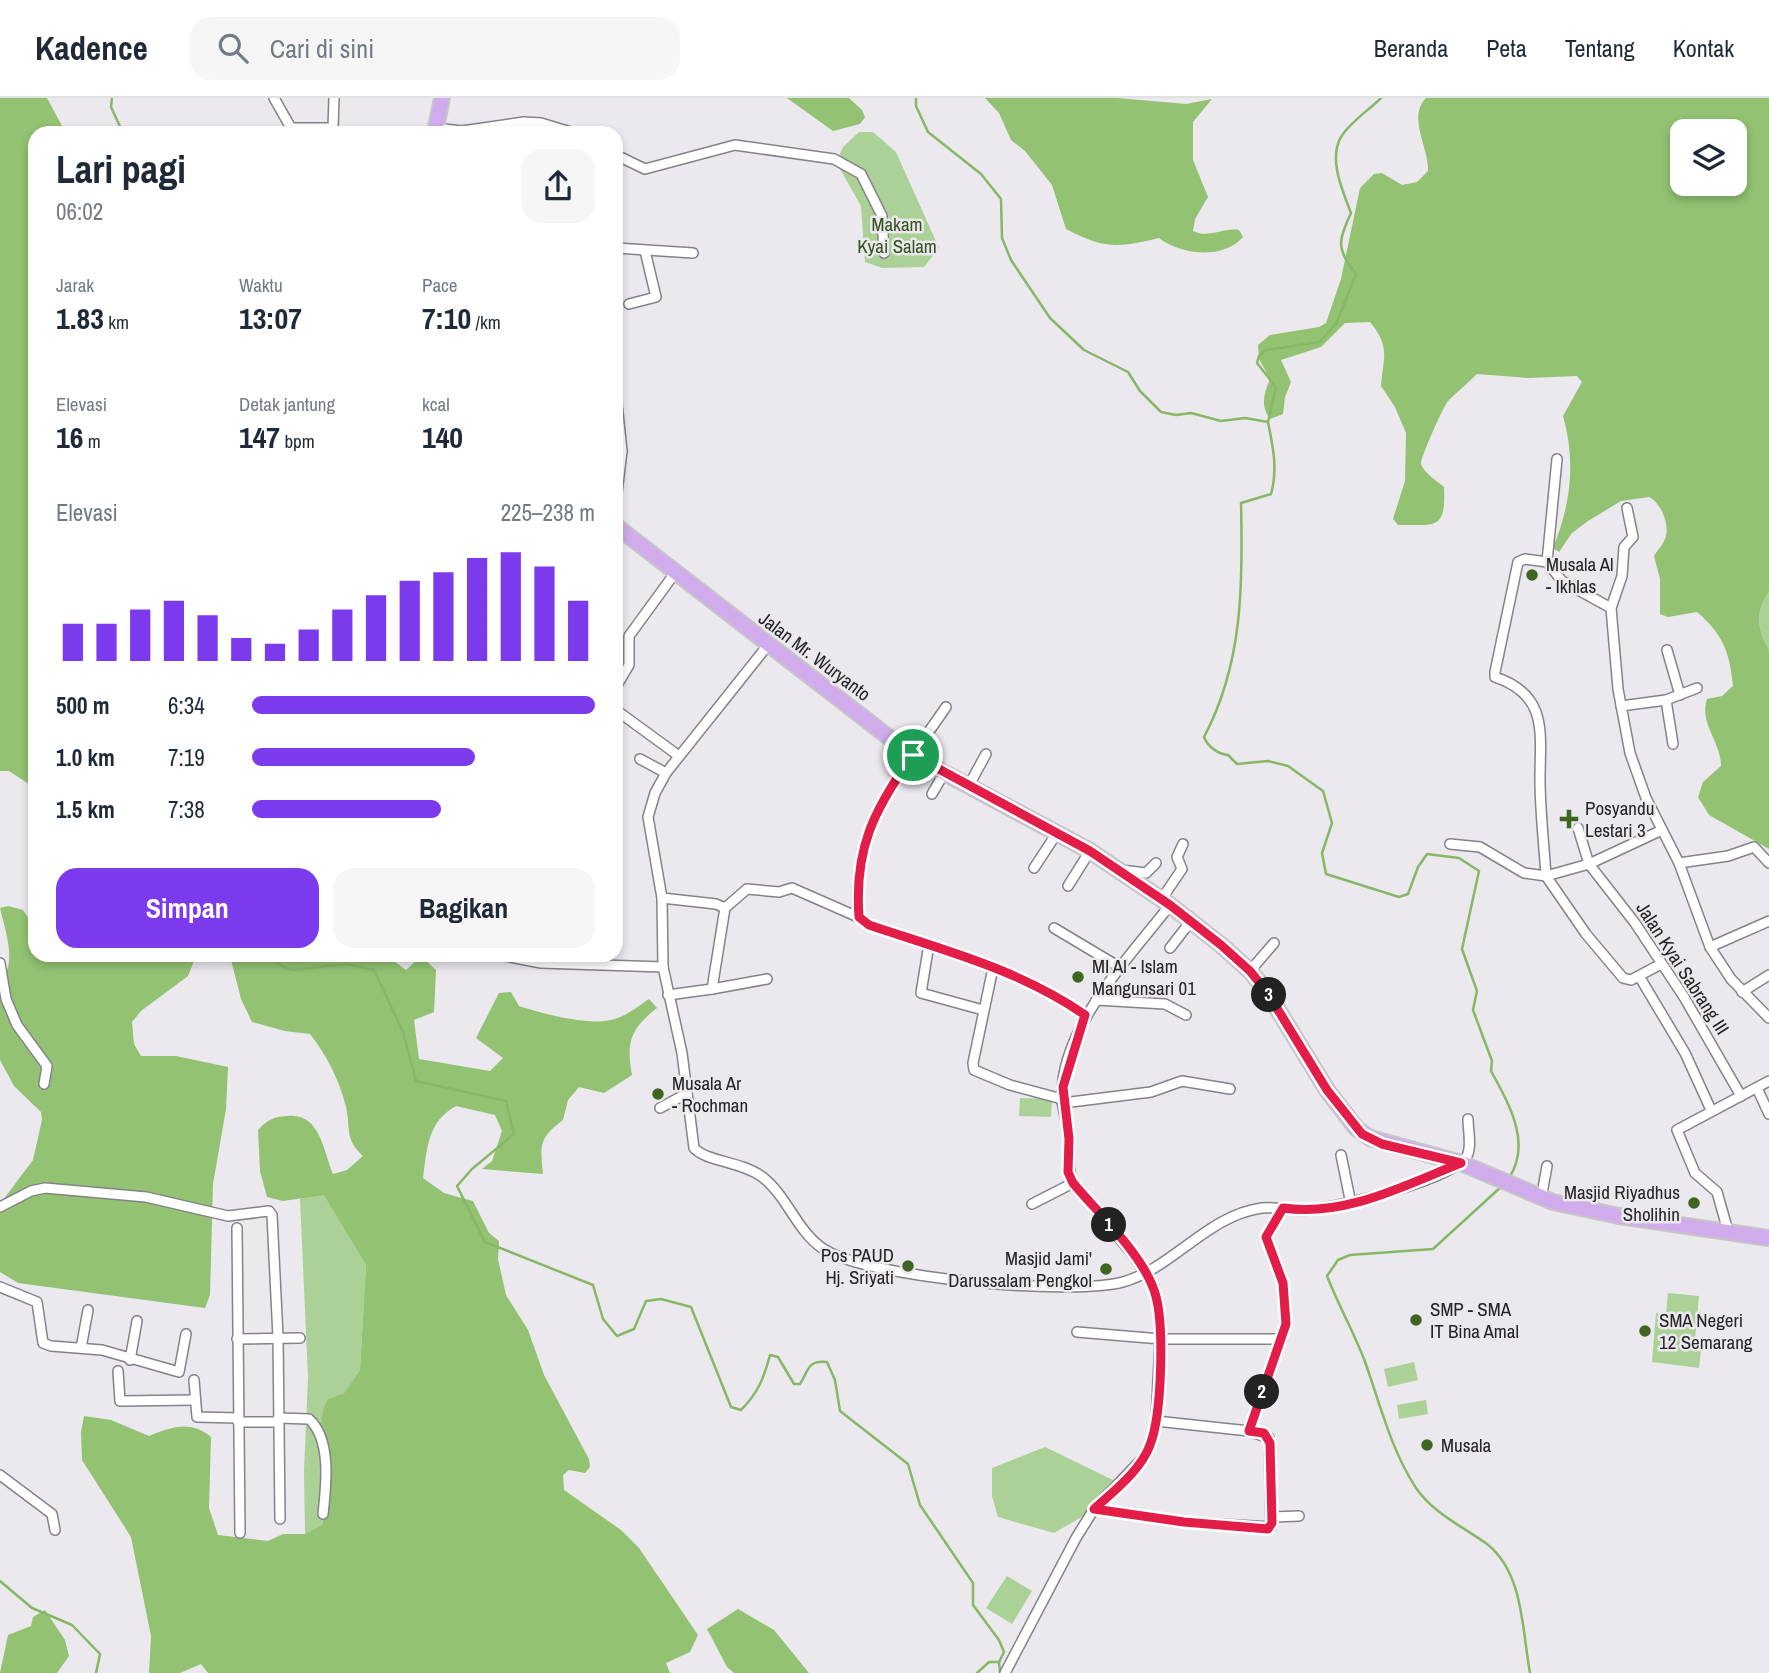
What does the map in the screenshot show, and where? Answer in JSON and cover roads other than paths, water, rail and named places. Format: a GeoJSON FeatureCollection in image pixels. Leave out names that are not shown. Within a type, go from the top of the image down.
{"type":"FeatureCollection","features":[{"type":"Feature","properties":{"kind":"main road"},"geometry":{"type":"LineString","coordinates":[[436,126],[442,98]]}},
{"type":"Feature","properties":{"kind":"main road","name":"Jalan Mr. Wuryanto"},"geometry":{"type":"LineString","coordinates":[[623,532],[913,755],[943,775],[1090,851],[1191,921],[1250,971],[1327,1090],[1362,1134],[1382,1144],[1461,1163],[1541,1199],[1607,1214],[1769,1238]]}},
{"type":"Feature","properties":{"kind":"street"},"geometry":{"type":"LineString","coordinates":[[274,98],[291,126]]}},
{"type":"Feature","properties":{"kind":"street"},"geometry":{"type":"LineString","coordinates":[[332,126],[334,98]]}},
{"type":"Feature","properties":{"kind":"street"},"geometry":{"type":"LineString","coordinates":[[623,158],[645,169],[735,145],[834,159],[861,174],[882,216],[884,253]]}},
{"type":"Feature","properties":{"kind":"street"},"geometry":{"type":"LineString","coordinates":[[623,249],[693,253]]}},
{"type":"Feature","properties":{"kind":"street"},"geometry":{"type":"LineString","coordinates":[[629,304],[656,297],[645,251]]}},
{"type":"Feature","properties":{"kind":"street"},"geometry":{"type":"LineString","coordinates":[[1557,459],[1547,562],[1562,581],[1611,608]]}},
{"type":"Feature","properties":{"kind":"street"},"geometry":{"type":"LineString","coordinates":[[1628,508],[1633,537],[1624,547],[1622,576],[1611,608],[1621,706],[1630,753],[1662,830],[1679,863],[1710,947],[1742,992],[1769,1018]]}},
{"type":"Feature","properties":{"kind":"street"},"geometry":{"type":"LineString","coordinates":[[1547,562],[1525,559],[1518,562],[1495,672],[1495,677],[1515,685],[1524,694],[1542,727],[1540,779],[1546,876],[1586,934],[1623,978],[1631,980],[1661,964]]}},
{"type":"Feature","properties":{"kind":"street"},"geometry":{"type":"LineString","coordinates":[[623,675],[629,665],[629,636],[675,573]]}},
{"type":"Feature","properties":{"kind":"street"},"geometry":{"type":"LineString","coordinates":[[768,645],[666,773],[655,793],[648,817],[662,898],[663,967],[682,1053],[692,1139],[699,1154],[731,1161],[761,1176],[783,1197],[810,1237],[837,1256],[941,1278],[1030,1286],[1090,1287],[1121,1282],[1144,1274],[1186,1244],[1238,1215],[1264,1207],[1307,1211],[1352,1204],[1400,1189],[1461,1163],[1468,1154],[1468,1119]]}},
{"type":"Feature","properties":{"kind":"street"},"geometry":{"type":"LineString","coordinates":[[1667,650],[1680,695]]}},
{"type":"Feature","properties":{"kind":"street"},"geometry":{"type":"LineString","coordinates":[[1621,706],[1666,700],[1697,688]]}},
{"type":"Feature","properties":{"kind":"street"},"geometry":{"type":"LineString","coordinates":[[1666,700],[1673,744]]}},
{"type":"Feature","properties":{"kind":"street"},"geometry":{"type":"LineString","coordinates":[[859,917],[858,884],[863,847],[883,797],[946,708]]}},
{"type":"Feature","properties":{"kind":"street"},"geometry":{"type":"LineString","coordinates":[[623,715],[679,756]]}},
{"type":"Feature","properties":{"kind":"street"},"geometry":{"type":"LineString","coordinates":[[968,787],[986,754]]}},
{"type":"Feature","properties":{"kind":"street"},"geometry":{"type":"LineString","coordinates":[[640,760],[666,773]]}},
{"type":"Feature","properties":{"kind":"street"},"geometry":{"type":"LineString","coordinates":[[932,794],[943,775]]}},
{"type":"Feature","properties":{"kind":"street"},"geometry":{"type":"LineString","coordinates":[[1578,828],[1589,864]]}},
{"type":"Feature","properties":{"kind":"street"},"geometry":{"type":"LineString","coordinates":[[1450,844],[1480,846],[1524,873],[1546,876],[1589,864],[1662,830]]}},
{"type":"Feature","properties":{"kind":"street"},"geometry":{"type":"LineString","coordinates":[[1034,869],[1057,833]]}},
{"type":"Feature","properties":{"kind":"street"},"geometry":{"type":"LineString","coordinates":[[1005,1673],[1076,1538],[1094,1509],[1143,1458],[1151,1444],[1156,1421],[1161,1339],[1154,1287],[1134,1256],[1073,1183],[1068,1172],[1069,1139],[1062,1101],[1065,1074],[1085,1015],[1166,902],[1182,869],[1177,857],[1183,844]]}},
{"type":"Feature","properties":{"kind":"street"},"geometry":{"type":"LineString","coordinates":[[1679,863],[1728,856],[1754,847],[1769,863]]}},
{"type":"Feature","properties":{"kind":"street"},"geometry":{"type":"LineString","coordinates":[[1068,886],[1090,851]]}},
{"type":"Feature","properties":{"kind":"street"},"geometry":{"type":"LineString","coordinates":[[1119,870],[1146,873],[1156,863]]}},
{"type":"Feature","properties":{"kind":"street","name":"Jalan Kyai Sabrang III"},"geometry":{"type":"LineString","coordinates":[[1589,864],[1635,923],[1704,1027],[1741,1096]]}},
{"type":"Feature","properties":{"kind":"street"},"geometry":{"type":"LineString","coordinates":[[712,989],[725,908],[747,888],[779,892],[792,888],[859,917],[869,925],[929,944],[1053,993],[1085,1015]]}},
{"type":"Feature","properties":{"kind":"street"},"geometry":{"type":"LineString","coordinates":[[662,898],[716,904],[725,908]]}},
{"type":"Feature","properties":{"kind":"street"},"geometry":{"type":"LineString","coordinates":[[1170,948],[1191,921]]}},
{"type":"Feature","properties":{"kind":"street"},"geometry":{"type":"LineString","coordinates":[[1710,947],[1769,921]]}},
{"type":"Feature","properties":{"kind":"street"},"geometry":{"type":"LineString","coordinates":[[1054,928],[1121,968]]}},
{"type":"Feature","properties":{"kind":"street"},"geometry":{"type":"LineString","coordinates":[[1250,971],[1274,943]]}},
{"type":"Feature","properties":{"kind":"street"},"geometry":{"type":"LineString","coordinates":[[929,944],[921,993],[983,1010]]}},
{"type":"Feature","properties":{"kind":"street"},"geometry":{"type":"LineString","coordinates":[[536,962],[663,967]]}},
{"type":"Feature","properties":{"kind":"street"},"geometry":{"type":"LineString","coordinates":[[0,963],[6,999],[17,1025],[47,1066],[44,1084]]}},
{"type":"Feature","properties":{"kind":"street"},"geometry":{"type":"LineString","coordinates":[[993,968],[983,1010],[974,1070],[1010,1085],[1062,1101],[1151,1092],[1182,1081],[1230,1089]]}},
{"type":"Feature","properties":{"kind":"street"},"geometry":{"type":"LineString","coordinates":[[1742,992],[1769,975]]}},
{"type":"Feature","properties":{"kind":"street"},"geometry":{"type":"LineString","coordinates":[[1639,976],[1685,1054],[1711,1110]]}},
{"type":"Feature","properties":{"kind":"street"},"geometry":{"type":"LineString","coordinates":[[668,995],[767,979]]}},
{"type":"Feature","properties":{"kind":"street"},"geometry":{"type":"LineString","coordinates":[[1096,1000],[1166,1004],[1185,1015]]}},
{"type":"Feature","properties":{"kind":"street"},"geometry":{"type":"LineString","coordinates":[[1728,1231],[1717,1192],[1695,1173],[1677,1130],[1769,1081]]}},
{"type":"Feature","properties":{"kind":"street"},"geometry":{"type":"LineString","coordinates":[[1756,1088],[1769,1114]]}},
{"type":"Feature","properties":{"kind":"street"},"geometry":{"type":"LineString","coordinates":[[660,1108],[686,1094]]}},
{"type":"Feature","properties":{"kind":"street"},"geometry":{"type":"LineString","coordinates":[[1341,1155],[1352,1204]]}},
{"type":"Feature","properties":{"kind":"street"},"geometry":{"type":"LineString","coordinates":[[1541,1199],[1548,1166]]}},
{"type":"Feature","properties":{"kind":"street"},"geometry":{"type":"LineString","coordinates":[[1032,1204],[1073,1183]]}},
{"type":"Feature","properties":{"kind":"street"},"geometry":{"type":"LineString","coordinates":[[0,1207],[31,1191],[67,1189],[146,1197],[228,1216],[265,1210],[272,1215],[278,1337],[279,1519]]}},
{"type":"Feature","properties":{"kind":"street"},"geometry":{"type":"LineString","coordinates":[[1249,1431],[1282,1339],[1286,1299],[1266,1237],[1283,1208]]}},
{"type":"Feature","properties":{"kind":"street"},"geometry":{"type":"LineString","coordinates":[[237,1228],[240,1533]]}},
{"type":"Feature","properties":{"kind":"street"},"geometry":{"type":"LineString","coordinates":[[0,1287],[37,1302],[43,1343],[102,1350],[180,1372],[186,1334]]}},
{"type":"Feature","properties":{"kind":"street"},"geometry":{"type":"LineString","coordinates":[[81,1348],[88,1310]]}},
{"type":"Feature","properties":{"kind":"street"},"geometry":{"type":"LineString","coordinates":[[130,1360],[137,1321]]}},
{"type":"Feature","properties":{"kind":"street"},"geometry":{"type":"LineString","coordinates":[[1077,1332],[1161,1339],[1282,1339]]}},
{"type":"Feature","properties":{"kind":"street"},"geometry":{"type":"LineString","coordinates":[[237,1339],[300,1338]]}},
{"type":"Feature","properties":{"kind":"street"},"geometry":{"type":"LineString","coordinates":[[118,1370],[120,1401],[195,1400]]}},
{"type":"Feature","properties":{"kind":"street"},"geometry":{"type":"LineString","coordinates":[[194,1380],[197,1416],[238,1420],[309,1419],[318,1433],[325,1473],[323,1514]]}},
{"type":"Feature","properties":{"kind":"street"},"geometry":{"type":"LineString","coordinates":[[1094,1509],[1184,1522],[1268,1529],[1272,1517],[1269,1438],[1264,1433],[1156,1421]]}},
{"type":"Feature","properties":{"kind":"street"},"geometry":{"type":"LineString","coordinates":[[0,1475],[52,1514],[55,1530]]}},
{"type":"Feature","properties":{"kind":"street"},"geometry":{"type":"LineString","coordinates":[[1272,1517],[1299,1516]]}},
{"type":"Feature","properties":{"kind":"waterway"},"geometry":{"type":"LineString","coordinates":[[112,98],[111,107],[120,126]]}},
{"type":"Feature","properties":{"kind":"waterway"},"geometry":{"type":"LineString","coordinates":[[916,98],[916,106],[928,132],[981,174],[1001,199],[1002,238],[1011,260],[1050,318],[1084,350],[1128,372],[1140,391],[1161,412],[1176,415],[1191,413],[1221,421],[1245,418],[1268,422],[1274,458],[1273,485],[1271,494],[1241,503],[1242,563],[1238,623],[1227,681],[1204,737],[1214,749],[1228,755],[1237,764],[1268,761],[1288,766],[1323,791],[1332,823],[1322,853],[1326,874],[1399,897],[1408,894],[1418,867],[1427,854],[1459,858],[1479,871],[1462,949],[1477,991],[1473,1010],[1492,1061],[1491,1071],[1511,1110],[1518,1137],[1516,1165],[1509,1178]]}},
{"type":"Feature","properties":{"kind":"waterway"},"geometry":{"type":"LineString","coordinates":[[1268,422],[1276,387],[1257,363],[1259,356],[1266,350],[1320,342],[1337,322],[1356,274],[1345,258],[1341,245],[1343,231],[1351,213],[1338,175],[1337,146],[1354,122],[1381,98]]}},
{"type":"Feature","properties":{"kind":"waterway"},"geometry":{"type":"LineString","coordinates":[[277,962],[292,970],[346,964],[374,970],[403,1032],[416,1081],[506,1101],[514,1134],[472,1169],[457,1186],[485,1242],[593,1285],[603,1319],[617,1336],[634,1329],[646,1301],[661,1299],[691,1307],[731,1407],[741,1410],[752,1397],[763,1378],[770,1355],[778,1357],[794,1384],[800,1384],[812,1364],[827,1362],[835,1380],[840,1411],[908,1464],[920,1505],[973,1583],[973,1605],[999,1640],[1004,1652],[999,1662],[989,1662],[977,1673]]}},
{"type":"Feature","properties":{"kind":"waterway"},"geometry":{"type":"LineString","coordinates":[[1502,1186],[1433,1249],[1350,1255],[1338,1260],[1327,1276],[1364,1359],[1392,1441],[1416,1488],[1440,1512],[1487,1544],[1508,1570],[1515,1586],[1523,1621],[1530,1673]]}},
{"type":"Feature","properties":{"kind":"waterway"},"geometry":{"type":"LineString","coordinates":[[0,1581],[32,1608],[72,1625],[100,1654],[96,1673]]}},
{"type":"Feature","properties":{"kind":"waterway"},"geometry":{"type":"LineString","coordinates":[[999,1662],[1000,1673]]}},
{"type":"Feature","properties":{"kind":"place","name":"Musala Al - Ikhlas"},"geometry":{"type":"Point","coordinates":[1532,575]}},
{"type":"Feature","properties":{"kind":"place","name":"Posyandu Lestari 3"},"geometry":{"type":"Point","coordinates":[1569,819]}},
{"type":"Feature","properties":{"kind":"place","name":"MI Al - Islam Mangunsari 01"},"geometry":{"type":"Point","coordinates":[1078,977]}},
{"type":"Feature","properties":{"kind":"place","name":"Musala Ar - Rochman"},"geometry":{"type":"Point","coordinates":[658,1094]}},
{"type":"Feature","properties":{"kind":"place","name":"Masjid Riyadhus Sholihin"},"geometry":{"type":"Point","coordinates":[1694,1203]}},
{"type":"Feature","properties":{"kind":"place","name":"Pos PAUD Hj. Sriyati"},"geometry":{"type":"Point","coordinates":[908,1266]}},
{"type":"Feature","properties":{"kind":"place","name":"Masjid Jami' Darussalam Pengkol"},"geometry":{"type":"Point","coordinates":[1106,1269]}},
{"type":"Feature","properties":{"kind":"place","name":"SMP - SMA IT Bina Amal"},"geometry":{"type":"Point","coordinates":[1416,1320]}},
{"type":"Feature","properties":{"kind":"place","name":"SMA Negeri 12 Semarang"},"geometry":{"type":"Point","coordinates":[1645,1331]}},
{"type":"Feature","properties":{"kind":"place","name":"Musala"},"geometry":{"type":"Point","coordinates":[1427,1445]}},
{"type":"Feature","properties":{"kind":"park label","name":"Makam Kyai Salam"},"geometry":{"type":"Point","coordinates":[897,235]}}]}
